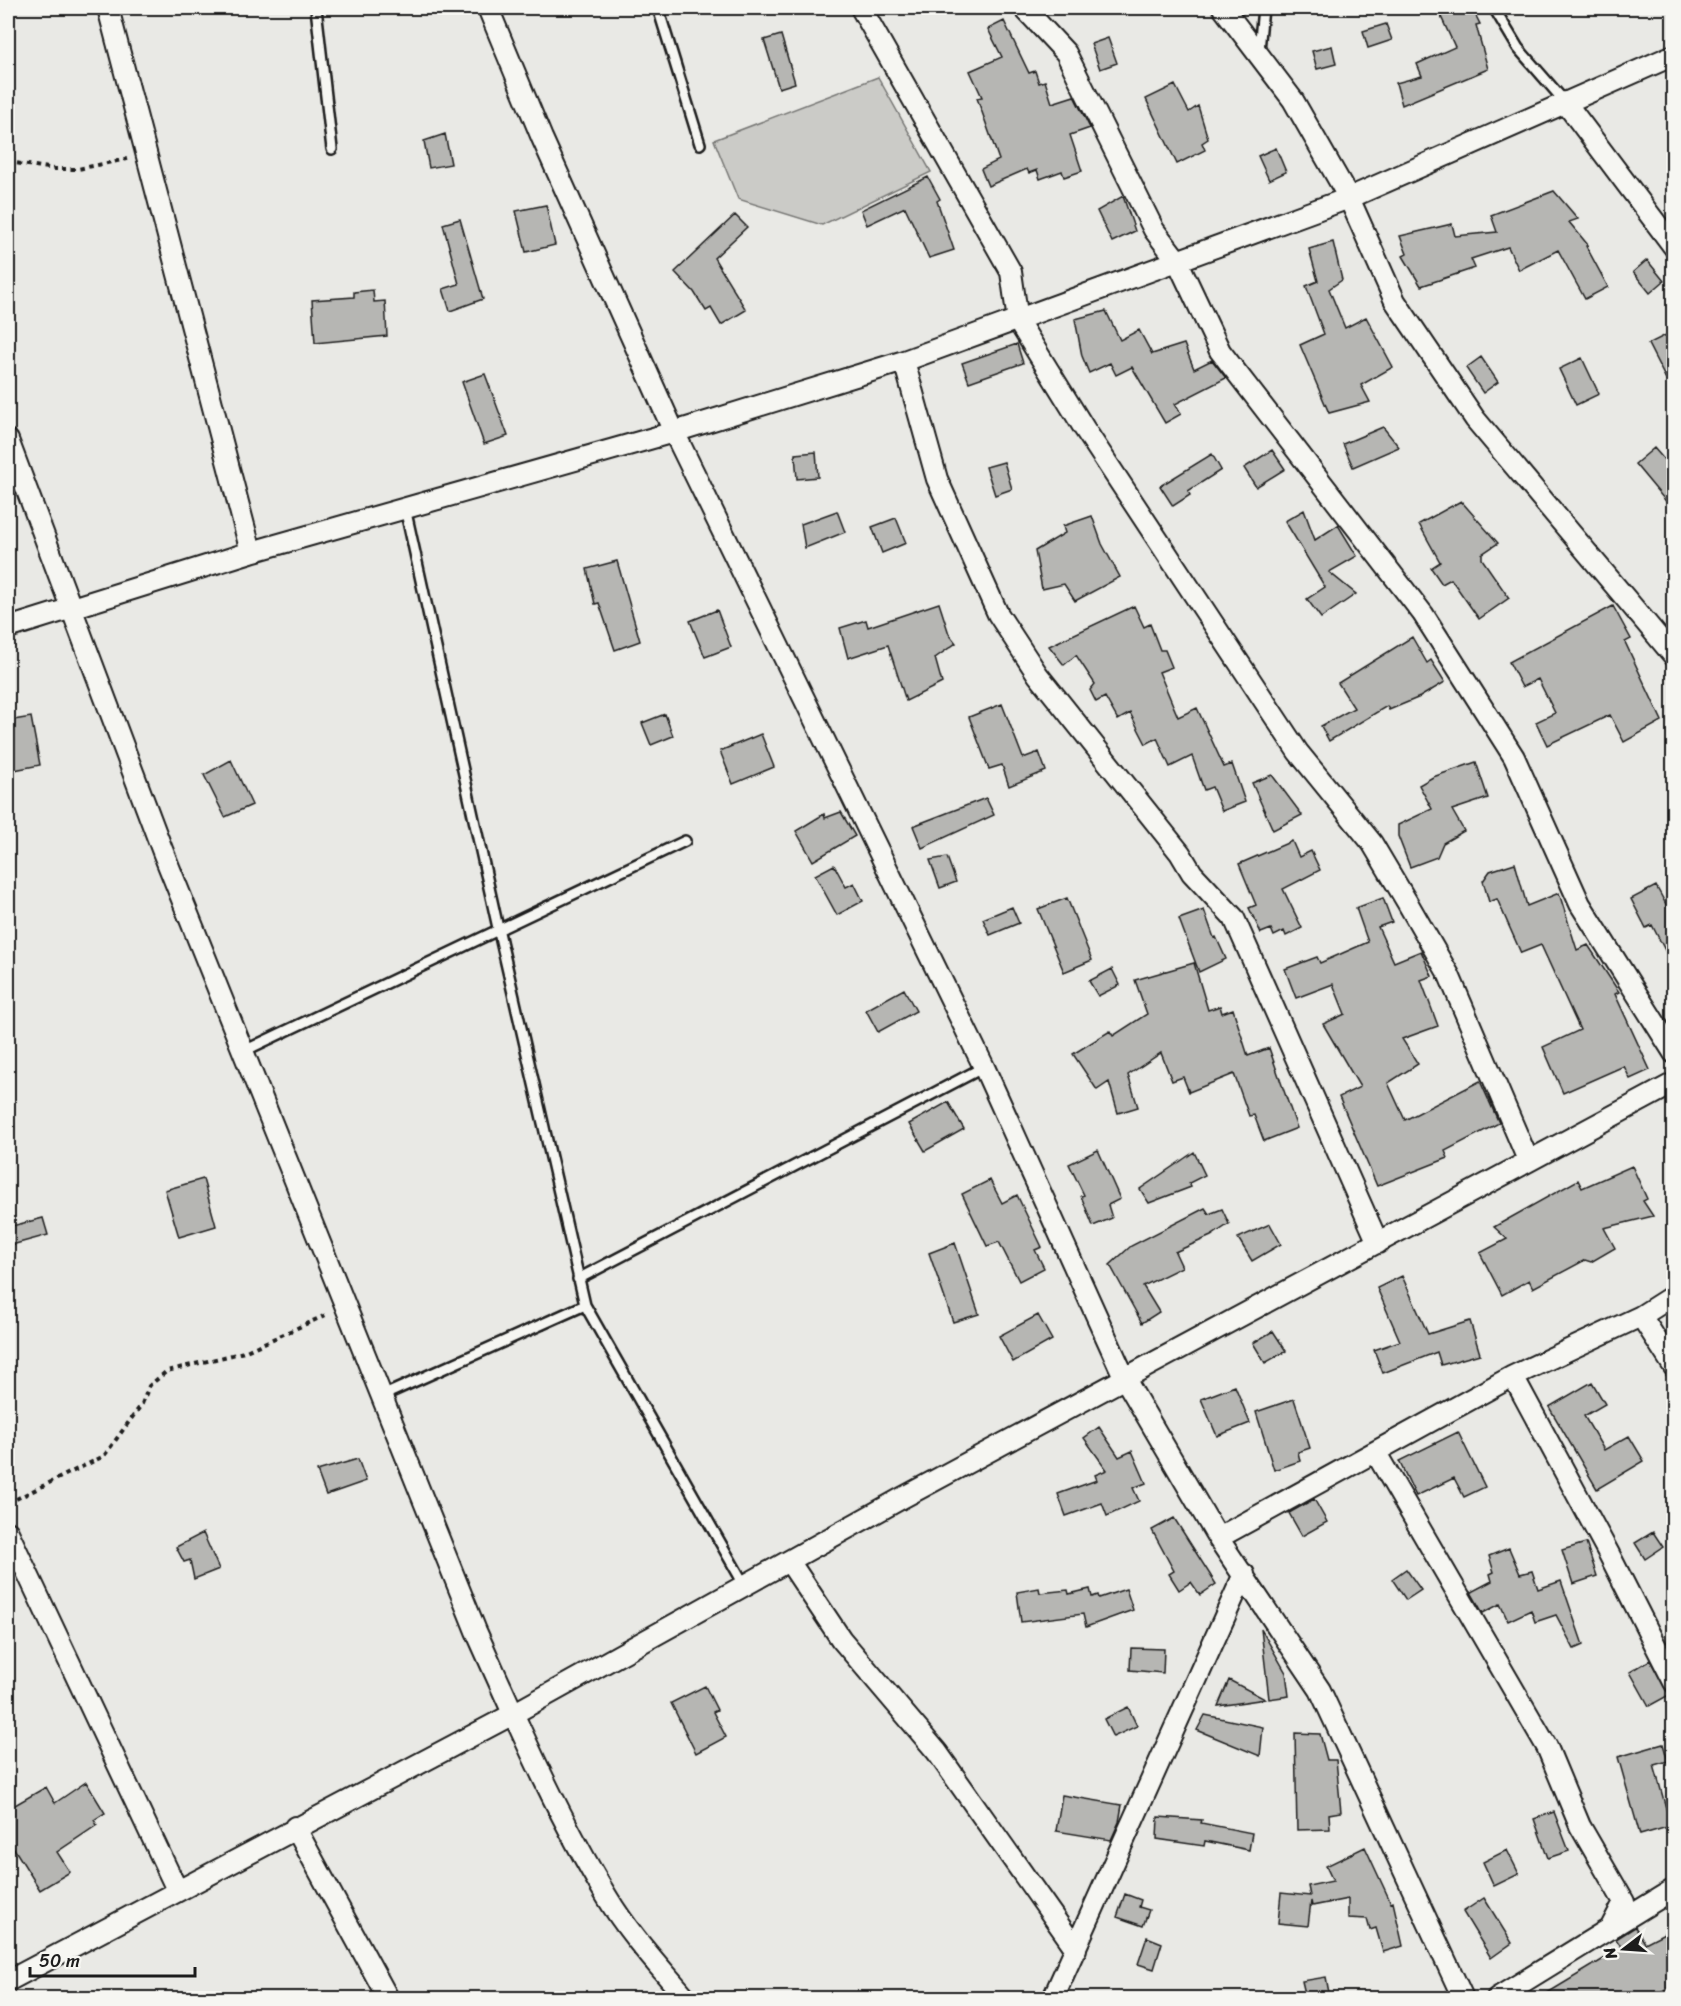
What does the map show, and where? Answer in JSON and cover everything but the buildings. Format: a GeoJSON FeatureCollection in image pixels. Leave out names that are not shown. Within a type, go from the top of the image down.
{"type":"FeatureCollection","features":[{"type":"Feature","properties":{"kind":"street"},"geometry":{"type":"LineString","coordinates":[[108,8],[251,552]]}},
{"type":"Feature","properties":{"kind":"street"},"geometry":{"type":"LineString","coordinates":[[488,8],[542,138],[674,432],[984,1067],[1125,1378],[1218,1538],[1320,1690],[1462,1998]]}},
{"type":"Feature","properties":{"kind":"street"},"geometry":{"type":"LineString","coordinates":[[861,8],[1011,272],[1018,321],[1084,428],[1298,752],[1372,843],[1449,975],[1528,1160]]}},
{"type":"Feature","properties":{"kind":"street"},"geometry":{"type":"LineString","coordinates":[[1024,8],[1066,53],[1154,230],[1177,260],[1220,351],[1423,614],[1514,758],[1580,904],[1674,1053]]}},
{"type":"Feature","properties":{"kind":"street"},"geometry":{"type":"LineString","coordinates":[[1223,8],[1293,100],[1349,198],[1395,301],[1475,419],[1674,656]]}},
{"type":"Feature","properties":{"kind":"street"},"geometry":{"type":"LineString","coordinates":[[8,628],[251,552],[674,432],[903,361],[1018,321],[1349,198],[1674,55]]}},
{"type":"Feature","properties":{"kind":"street"},"geometry":{"type":"LineString","coordinates":[[1565,102],[1674,248]]}},
{"type":"Feature","properties":{"kind":"street"},"geometry":{"type":"LineString","coordinates":[[903,361],[937,479],[998,614],[1038,675],[1180,853],[1192,873],[1234,918],[1378,1243]]}},
{"type":"Feature","properties":{"kind":"street"},"geometry":{"type":"LineString","coordinates":[[8,440],[163,852],[347,1305],[476,1631],[513,1714],[581,1852],[608,1899],[686,1998]]}},
{"type":"Feature","properties":{"kind":"street"},"geometry":{"type":"LineString","coordinates":[[8,1981],[295,1827],[513,1714],[1125,1378],[1674,1083]]}},
{"type":"Feature","properties":{"kind":"street"},"geometry":{"type":"LineString","coordinates":[[1218,1538],[1513,1376],[1641,1316],[1674,1295]]}},
{"type":"Feature","properties":{"kind":"street"},"geometry":{"type":"LineString","coordinates":[[1641,1316],[1674,1367]]}},
{"type":"Feature","properties":{"kind":"street"},"geometry":{"type":"LineString","coordinates":[[1513,1376],[1609,1554],[1674,1682]]}},
{"type":"Feature","properties":{"kind":"street"},"geometry":{"type":"LineString","coordinates":[[1376,1453],[1547,1747],[1580,1826],[1624,1902],[1610,1929]]}},
{"type":"Feature","properties":{"kind":"street"},"geometry":{"type":"LineString","coordinates":[[8,1532],[177,1890]]}},
{"type":"Feature","properties":{"kind":"street"},"geometry":{"type":"LineString","coordinates":[[789,1561],[841,1639],[937,1752],[1076,1949]]}},
{"type":"Feature","properties":{"kind":"street"},"geometry":{"type":"LineString","coordinates":[[1053,1998],[1244,1574]]}},
{"type":"Feature","properties":{"kind":"street"},"geometry":{"type":"LineString","coordinates":[[295,1827],[388,1998]]}},
{"type":"Feature","properties":{"kind":"street"},"geometry":{"type":"LineString","coordinates":[[1497,1998],[1674,1889]]}},
{"type":"Feature","properties":{"kind":"lane"},"geometry":{"type":"LineString","coordinates":[[316,8],[332,149]]}},
{"type":"Feature","properties":{"kind":"lane"},"geometry":{"type":"LineString","coordinates":[[658,8],[700,144]]}},
{"type":"Feature","properties":{"kind":"lane"},"geometry":{"type":"LineString","coordinates":[[1258,55],[1263,8]]}},
{"type":"Feature","properties":{"kind":"lane"},"geometry":{"type":"LineString","coordinates":[[1494,8],[1518,48],[1565,102]]}},
{"type":"Feature","properties":{"kind":"lane"},"geometry":{"type":"LineString","coordinates":[[405,508],[498,928],[585,1305],[745,1586]]}},
{"type":"Feature","properties":{"kind":"lane"},"geometry":{"type":"LineString","coordinates":[[244,1051],[498,928],[685,841]]}},
{"type":"Feature","properties":{"kind":"lane"},"geometry":{"type":"LineString","coordinates":[[578,1279],[984,1067]]}},
{"type":"Feature","properties":{"kind":"lane"},"geometry":{"type":"LineString","coordinates":[[382,1396],[585,1305]]}},
{"type":"Feature","properties":{"kind":"path"},"geometry":{"type":"LineString","coordinates":[[8,162],[55,169],[78,169],[148,155]]}},
{"type":"Feature","properties":{"kind":"path"},"geometry":{"type":"LineString","coordinates":[[8,1503],[104,1456],[142,1404],[149,1386],[167,1371],[244,1352],[347,1305]]}},
{"type":"Feature","properties":{"kind":"shaded area"},"geometry":{"type":"Polygon","coordinates":[[[878,77],[931,172],[822,225],[738,199],[714,140],[878,77]]]}}]}
